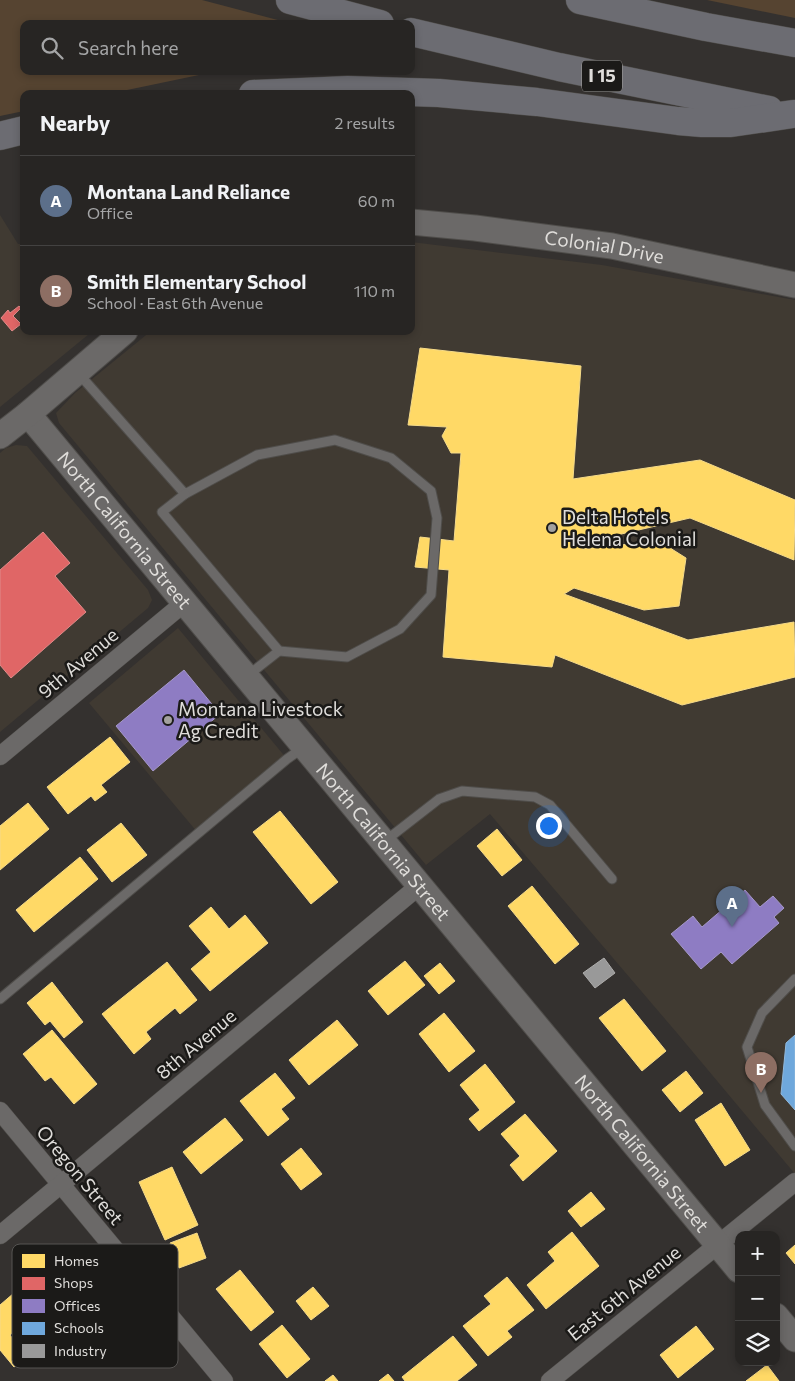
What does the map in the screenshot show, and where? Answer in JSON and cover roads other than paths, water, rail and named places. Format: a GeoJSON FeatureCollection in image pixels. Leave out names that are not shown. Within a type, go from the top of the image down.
{"type":"FeatureCollection","features":[{"type":"Feature","properties":{"kind":"highway"},"geometry":{"type":"LineString","coordinates":[[290,0],[365,20]]}},
{"type":"Feature","properties":{"kind":"highway"},"geometry":{"type":"LineString","coordinates":[[580,0],[706,27],[795,43]]}},
{"type":"Feature","properties":{"kind":"highway","name":"I 15"},"geometry":{"type":"LineString","coordinates":[[415,33],[578,71],[794,114]]}},
{"type":"Feature","properties":{"kind":"highway"},"geometry":{"type":"LineString","coordinates":[[415,92],[537,102],[702,124],[731,123],[794,114]]}},
{"type":"Feature","properties":{"kind":"highway"},"geometry":{"type":"LineString","coordinates":[[0,136],[20,131]]}},
{"type":"Feature","properties":{"kind":"street","name":"Colonial Drive"},"geometry":{"type":"LineString","coordinates":[[415,222],[475,228],[612,246],[795,285]]}},
{"type":"Feature","properties":{"kind":"street"},"geometry":{"type":"LineString","coordinates":[[0,436],[119,335]]}},
{"type":"Feature","properties":{"kind":"street","name":"North California Street"},"geometry":{"type":"LineString","coordinates":[[28,414],[735,1265]]}},
{"type":"Feature","properties":{"kind":"street","name":"9th Avenue"},"geometry":{"type":"LineString","coordinates":[[0,756],[184,602]]}},
{"type":"Feature","properties":{"kind":"street","name":"8th Avenue"},"geometry":{"type":"LineString","coordinates":[[0,1235],[419,886]]}},
{"type":"Feature","properties":{"kind":"street","name":"Oregon Street"},"geometry":{"type":"LineString","coordinates":[[0,1111],[110,1244]]}},
{"type":"Feature","properties":{"kind":"street","name":"East 6th Avenue"},"geometry":{"type":"LineString","coordinates":[[550,1381],[795,1182]]}},
{"type":"Feature","properties":{"kind":"street"},"geometry":{"type":"LineString","coordinates":[[780,1321],[795,1339]]}},
{"type":"Feature","properties":{"kind":"street","name":"Oregon Street"},"geometry":{"type":"LineString","coordinates":[[178,1326],[224,1381]]}},
{"type":"Feature","properties":{"kind":"lane"},"geometry":{"type":"LineString","coordinates":[[77,372],[185,494]]}},
{"type":"Feature","properties":{"kind":"lane"},"geometry":{"type":"LineString","coordinates":[[246,677],[278,651],[347,656],[400,629],[431,595],[437,518],[431,491],[391,458],[335,440],[257,455],[185,494],[162,512],[278,651]]}},
{"type":"Feature","properties":{"kind":"lane"},"geometry":{"type":"LineString","coordinates":[[0,999],[287,759],[304,747]]}},
{"type":"Feature","properties":{"kind":"lane"},"geometry":{"type":"LineString","coordinates":[[383,843],[439,799],[462,791],[535,797],[550,805],[612,878]]}},
{"type":"Feature","properties":{"kind":"lane"},"geometry":{"type":"LineString","coordinates":[[795,979],[762,1013],[747,1048],[765,1105],[795,1146]]}},
{"type":"Feature","properties":{"kind":"place","name":"Delta Hotels Helena Colonial"},"geometry":{"type":"Point","coordinates":[552,528]}},
{"type":"Feature","properties":{"kind":"place","name":"Montana Livestock Ag Credit"},"geometry":{"type":"Point","coordinates":[168,720]}},
{"type":"Feature","properties":{"kind":"place","name":"Montana Land Reliance"},"geometry":{"type":"Point","coordinates":[732,927]}},
{"type":"Feature","properties":{"kind":"place","name":"Smith Elementary School"},"geometry":{"type":"Point","coordinates":[761,1093]}}]}
